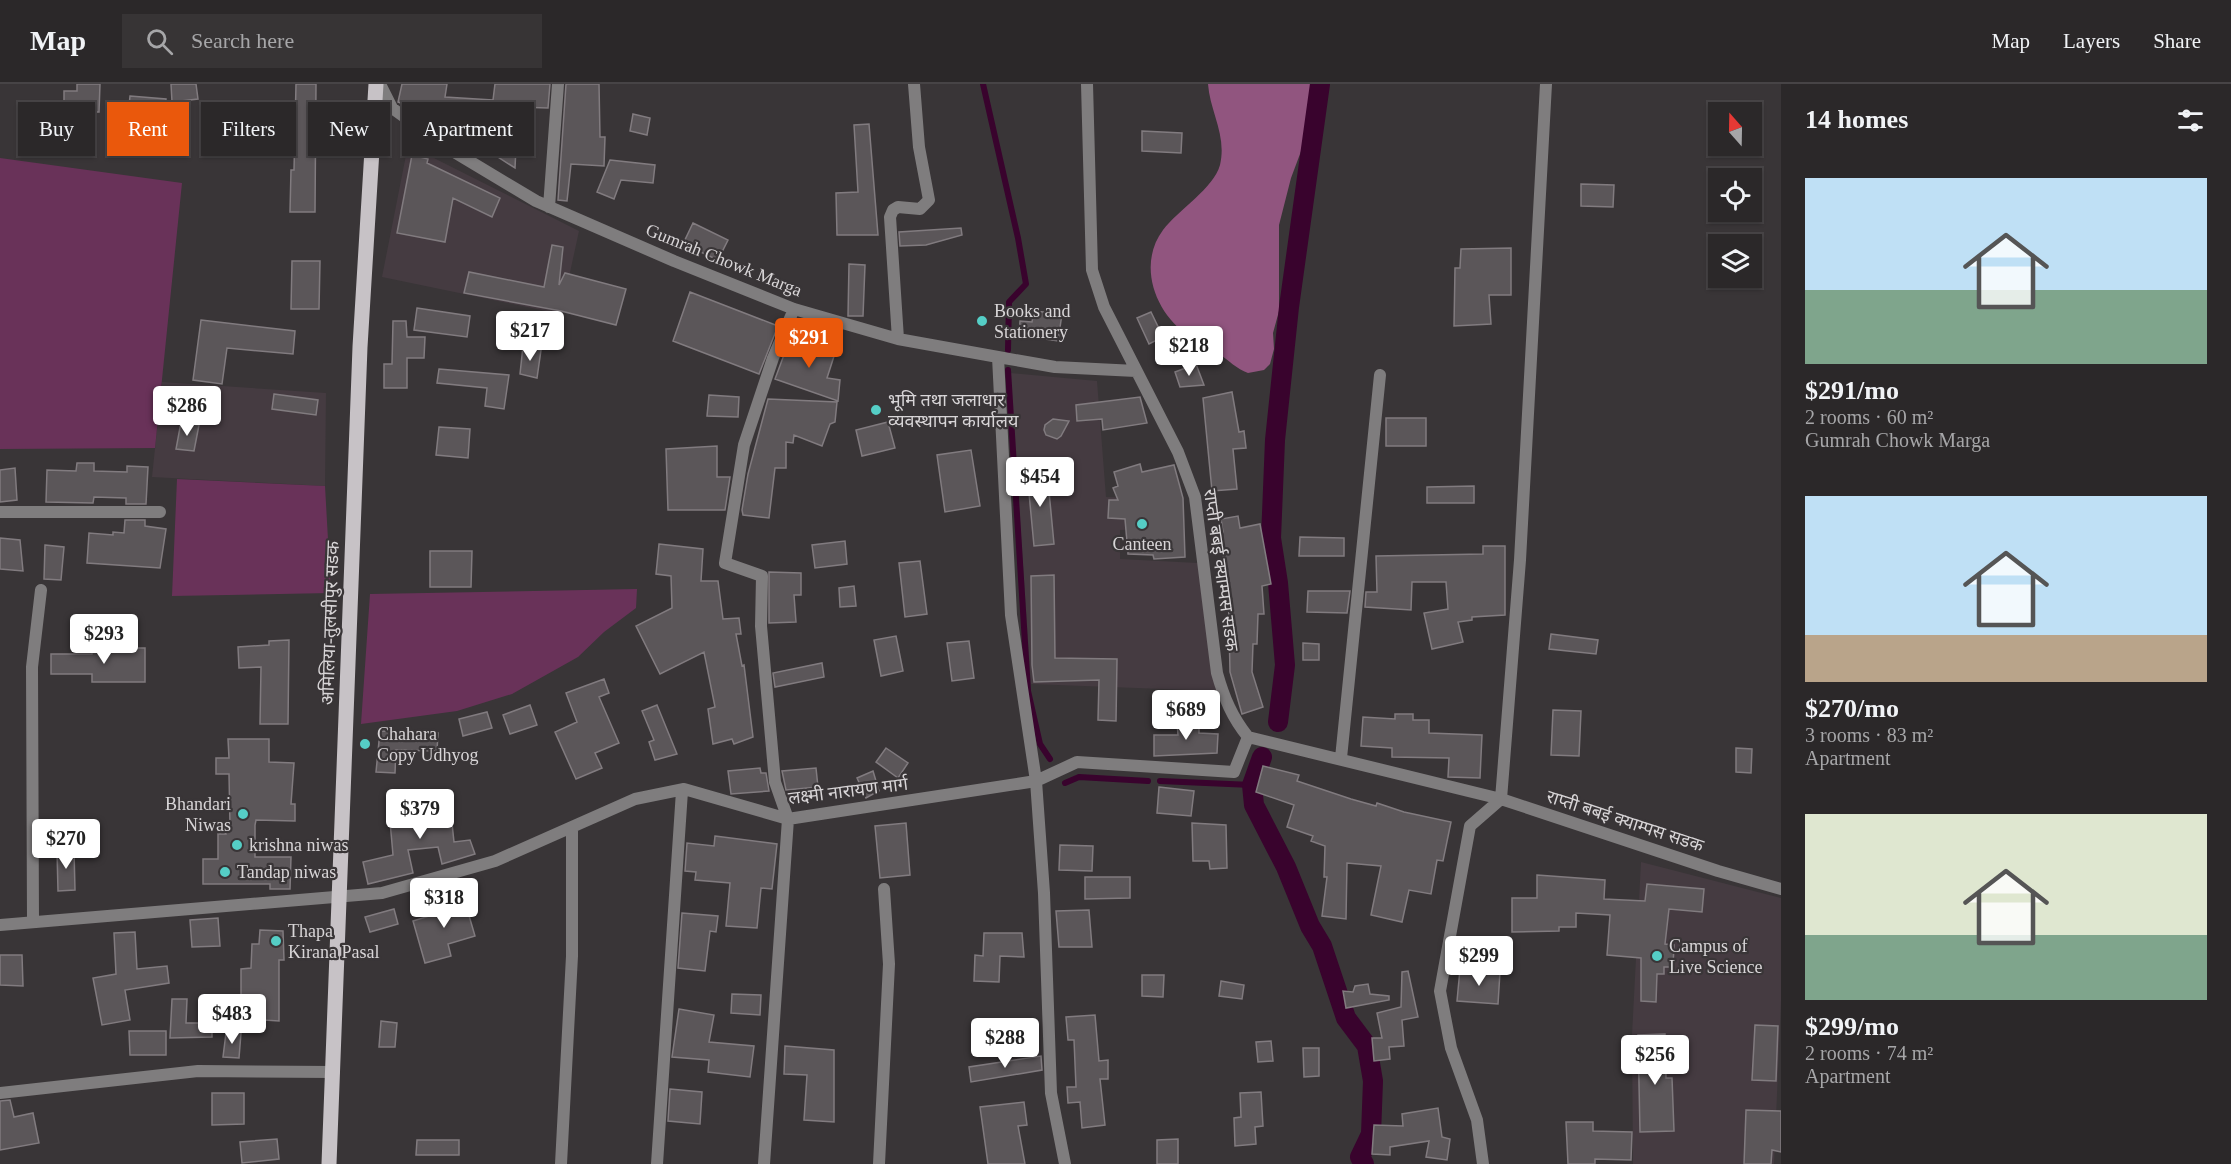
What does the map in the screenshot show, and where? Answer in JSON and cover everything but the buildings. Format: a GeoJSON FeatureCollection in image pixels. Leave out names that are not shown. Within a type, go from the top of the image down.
{"type":"FeatureCollection","features":[{"type":"Feature","properties":{"kind":"main road","name":"अमिलिया-तुलसीपुर सडक"},"geometry":{"type":"LineString","coordinates":[[329,1164],[360,347],[378,84]]}},
{"type":"Feature","properties":{"kind":"street","name":"Gumrah Chowk Marga"},"geometry":{"type":"LineString","coordinates":[[378,84],[392,108],[446,147],[549,207],[794,309],[898,339],[1055,367],[1136,371]]}},
{"type":"Feature","properties":{"kind":"street"},"geometry":{"type":"LineString","coordinates":[[549,207],[558,84]]}},
{"type":"Feature","properties":{"kind":"street"},"geometry":{"type":"LineString","coordinates":[[898,339],[890,217],[893,210],[898,207],[920,208],[929,200],[919,147],[914,84]]}},
{"type":"Feature","properties":{"kind":"street","name":"राप्ती बबई क्याम्पस सडक"},"geometry":{"type":"LineString","coordinates":[[1087,84],[1092,270],[1104,308],[1178,452],[1195,497],[1223,696],[1234,719],[1248,736],[1501,799],[1718,871],[1781,889]]}},
{"type":"Feature","properties":{"kind":"street"},"geometry":{"type":"LineString","coordinates":[[1483,1164],[1477,1120],[1451,1048],[1440,991],[1470,826],[1501,799],[1520,560],[1546,84]]}},
{"type":"Feature","properties":{"kind":"street"},"geometry":{"type":"LineString","coordinates":[[764,1164],[788,819],[775,782],[762,626],[762,576],[725,563],[744,445],[772,358],[794,309]]}},
{"type":"Feature","properties":{"kind":"street"},"geometry":{"type":"LineString","coordinates":[[998,357],[1011,615],[1035,781],[1044,893],[1051,1093],[1065,1164]]}},
{"type":"Feature","properties":{"kind":"street"},"geometry":{"type":"LineString","coordinates":[[1341,758],[1380,375]]}},
{"type":"Feature","properties":{"kind":"street"},"geometry":{"type":"LineString","coordinates":[[0,512],[160,512]]}},
{"type":"Feature","properties":{"kind":"street"},"geometry":{"type":"LineString","coordinates":[[33,922],[31,678],[41,590]]}},
{"type":"Feature","properties":{"kind":"street","name":"लक्ष्मी नारायण मार्ग"},"geometry":{"type":"LineString","coordinates":[[0,925],[382,893],[495,861],[635,799],[682,791],[788,819],[1035,781],[1077,762],[1234,772],[1248,736]]}},
{"type":"Feature","properties":{"kind":"street"},"geometry":{"type":"LineString","coordinates":[[657,1164],[682,791]]}},
{"type":"Feature","properties":{"kind":"street"},"geometry":{"type":"LineString","coordinates":[[561,1164],[572,956],[572,827]]}},
{"type":"Feature","properties":{"kind":"street"},"geometry":{"type":"LineString","coordinates":[[879,1164],[889,964],[884,890]]}},
{"type":"Feature","properties":{"kind":"street"},"geometry":{"type":"LineString","coordinates":[[0,1093],[198,1071],[334,1072]]}},
{"type":"Feature","properties":{"kind":"shaded area"},"geometry":{"type":"Polygon","coordinates":[[[1208,84],[1313,84],[1306,138],[1291,178],[1279,225],[1279,311],[1273,333],[1274,349],[1270,364],[1264,370],[1248,373],[1190,337],[1167,316],[1159,302],[1151,273],[1151,258],[1155,244],[1163,230],[1211,182],[1220,165],[1222,154],[1220,134],[1208,84]]]}},
{"type":"Feature","properties":{"kind":"shaded area"},"geometry":{"type":"Polygon","coordinates":[[[406,156],[430,156],[579,231],[561,314],[382,277],[406,156]]]}},
{"type":"Feature","properties":{"kind":"shaded area"},"geometry":{"type":"Polygon","coordinates":[[[0,158],[182,183],[155,448],[0,449],[0,158]]]}},
{"type":"Feature","properties":{"kind":"shaded area"},"geometry":{"type":"Polygon","coordinates":[[[1010,373],[1097,381],[1106,497],[1167,499],[1168,529],[1120,530],[1120,559],[1198,563],[1216,691],[1031,684],[1010,373]]]}},
{"type":"Feature","properties":{"kind":"shaded area"},"geometry":{"type":"Polygon","coordinates":[[[162,382],[326,393],[325,486],[152,477],[162,382]]]}},
{"type":"Feature","properties":{"kind":"shaded area"},"geometry":{"type":"Polygon","coordinates":[[[177,479],[325,486],[331,593],[172,596],[177,479]]]}},
{"type":"Feature","properties":{"kind":"shaded area"},"geometry":{"type":"Polygon","coordinates":[[[637,589],[636,608],[604,632],[578,657],[512,694],[457,711],[361,724],[370,594],[637,589]]]}},
{"type":"Feature","properties":{"kind":"shaded area"},"geometry":{"type":"Polygon","coordinates":[[[1641,862],[1781,898],[1781,1001],[1774,1164],[1633,1164],[1632,1035],[1641,862]]]}},
{"type":"Feature","properties":{"kind":"waterway"},"geometry":{"type":"LineString","coordinates":[[983,84],[1018,238],[1026,284],[1009,302],[1008,350]]}},
{"type":"Feature","properties":{"kind":"waterway"},"geometry":{"type":"LineString","coordinates":[[1278,722],[1285,665],[1278,583],[1271,538],[1275,440],[1289,307],[1320,84]]}},
{"type":"Feature","properties":{"kind":"waterway"},"geometry":{"type":"LineString","coordinates":[[1008,370],[1028,691],[1040,744],[1050,759]]}},
{"type":"Feature","properties":{"kind":"waterway"},"geometry":{"type":"LineString","coordinates":[[1262,757],[1252,785],[1254,805],[1286,867],[1310,926],[1322,946],[1346,1018],[1367,1046],[1373,1081],[1371,1134],[1360,1157],[1364,1164]]}},
{"type":"Feature","properties":{"kind":"waterway"},"geometry":{"type":"LineString","coordinates":[[1065,783],[1079,777],[1148,781]]}},
{"type":"Feature","properties":{"kind":"waterway"},"geometry":{"type":"LineString","coordinates":[[1160,781],[1252,785]]}},
{"type":"Feature","properties":{"kind":"place","name":"Books and Stationery"},"geometry":{"type":"Point","coordinates":[982,321]}},
{"type":"Feature","properties":{"kind":"place","name":"भूमि तथा जलाधार व्यवस्थापन कार्यालय"},"geometry":{"type":"Point","coordinates":[876,410]}},
{"type":"Feature","properties":{"kind":"place","name":"Canteen"},"geometry":{"type":"Point","coordinates":[1142,524]}},
{"type":"Feature","properties":{"kind":"place","name":"Chahara Copy Udhyog"},"geometry":{"type":"Point","coordinates":[365,744]}},
{"type":"Feature","properties":{"kind":"place","name":"Bhandari Niwas"},"geometry":{"type":"Point","coordinates":[243,814]}},
{"type":"Feature","properties":{"kind":"place","name":"krishna niwas"},"geometry":{"type":"Point","coordinates":[237,845]}},
{"type":"Feature","properties":{"kind":"place","name":"Tandap niwas"},"geometry":{"type":"Point","coordinates":[225,872]}},
{"type":"Feature","properties":{"kind":"place","name":"Thapa Kirana Pasal"},"geometry":{"type":"Point","coordinates":[276,941]}},
{"type":"Feature","properties":{"kind":"place","name":"Campus of Live Science"},"geometry":{"type":"Point","coordinates":[1657,956]}}]}
